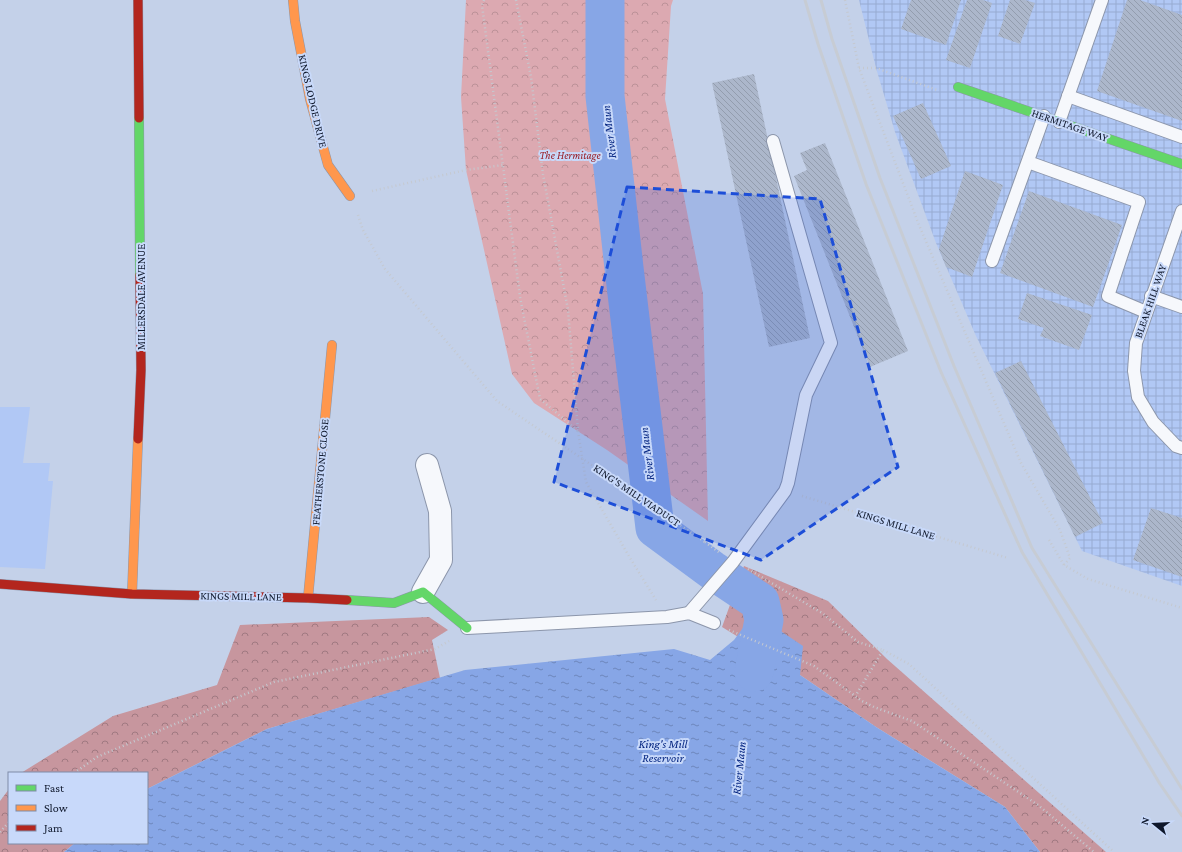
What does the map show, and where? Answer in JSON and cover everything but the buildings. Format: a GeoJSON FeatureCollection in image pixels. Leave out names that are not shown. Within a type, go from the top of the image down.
{"type":"FeatureCollection","features":[{"type":"Feature","properties":{"kind":"street","name":"MILLERSDALE AVENUE"},"geometry":{"type":"LineString","coordinates":[[132,594],[141,370],[138,0]]}},
{"type":"Feature","properties":{"kind":"street","name":"KINGS LODGE DRIVE"},"geometry":{"type":"LineString","coordinates":[[293,0],[310,99],[328,165],[350,196]]}},
{"type":"Feature","properties":{"kind":"street","name":"HERMITAGE WAY"},"geometry":{"type":"LineString","coordinates":[[958,87],[1182,164]]}},
{"type":"Feature","properties":{"kind":"street","name":"FEATHERSTONE CLOSE"},"geometry":{"type":"LineString","coordinates":[[308,598],[332,345]]}},
{"type":"Feature","properties":{"kind":"street"},"geometry":{"type":"LineString","coordinates":[[427,465],[440,511],[441,560],[423,592],[467,628]]}},
{"type":"Feature","properties":{"kind":"street","name":"KINGS MILL LANE"},"geometry":{"type":"LineString","coordinates":[[0,584],[132,594],[308,598],[394,603],[423,592]]}},
{"type":"Feature","properties":{"kind":"lane"},"geometry":{"type":"LineString","coordinates":[[1059,122],[1102,0]]}},
{"type":"Feature","properties":{"kind":"lane"},"geometry":{"type":"LineString","coordinates":[[1068,96],[1182,137]]}},
{"type":"Feature","properties":{"kind":"lane"},"geometry":{"type":"LineString","coordinates":[[992,261],[1044,116]]}},
{"type":"Feature","properties":{"kind":"lane"},"geometry":{"type":"LineString","coordinates":[[467,628],[667,618],[689,613],[729,567],[785,491],[788,483],[806,395],[831,343],[773,141]]}},
{"type":"Feature","properties":{"kind":"lane"},"geometry":{"type":"LineString","coordinates":[[1028,162],[1139,202],[1108,296],[1146,312]]}},
{"type":"Feature","properties":{"kind":"lane","name":"BLEAK HILL WAY"},"geometry":{"type":"LineString","coordinates":[[1182,211],[1151,296],[1136,343],[1134,371],[1138,397],[1152,422],[1176,446],[1182,448]]}},
{"type":"Feature","properties":{"kind":"lane"},"geometry":{"type":"LineString","coordinates":[[1151,296],[1182,307]]}},
{"type":"Feature","properties":{"kind":"lane"},"geometry":{"type":"LineString","coordinates":[[689,613],[714,624]]}},
{"type":"Feature","properties":{"kind":"path"},"geometry":{"type":"LineString","coordinates":[[484,0],[482,6],[520,297],[540,399],[578,430]]}},
{"type":"Feature","properties":{"kind":"path"},"geometry":{"type":"LineString","coordinates":[[516,0],[531,77],[543,174],[568,310],[578,430],[586,482],[667,618]]}},
{"type":"Feature","properties":{"kind":"path"},"geometry":{"type":"LineString","coordinates":[[845,0],[859,68],[919,225],[1021,463],[1060,530],[1070,558],[1064,565]]}},
{"type":"Feature","properties":{"kind":"path"},"geometry":{"type":"LineString","coordinates":[[859,68],[876,68],[939,91]]}},
{"type":"Feature","properties":{"kind":"path"},"geometry":{"type":"LineString","coordinates":[[350,196],[466,170],[503,165]]}},
{"type":"Feature","properties":{"kind":"path","name":"KING'S MILL VIADUCT"},"geometry":{"type":"LineString","coordinates":[[350,196],[363,230],[386,269],[497,401],[705,542]]}},
{"type":"Feature","properties":{"kind":"path","name":"KINGS MILL LANE"},"geometry":{"type":"LineString","coordinates":[[785,491],[1008,558]]}},
{"type":"Feature","properties":{"kind":"path"},"geometry":{"type":"LineString","coordinates":[[1049,540],[1064,565],[1088,579],[1182,608]]}},
{"type":"Feature","properties":{"kind":"path"},"geometry":{"type":"LineString","coordinates":[[729,567],[744,566],[822,613],[858,642],[883,650],[909,664],[1114,852]]}},
{"type":"Feature","properties":{"kind":"path"},"geometry":{"type":"LineString","coordinates":[[714,624],[814,666],[856,695],[862,701],[919,725],[1038,806],[1094,852]]}},
{"type":"Feature","properties":{"kind":"path"},"geometry":{"type":"LineString","coordinates":[[75,772],[97,757],[274,682],[435,649],[467,628]]}},
{"type":"Feature","properties":{"kind":"path"},"geometry":{"type":"LineString","coordinates":[[856,695],[883,650]]}},
{"type":"Feature","properties":{"kind":"path"},"geometry":{"type":"LineString","coordinates":[[0,832],[8,823]]}},
{"type":"Feature","properties":{"kind":"highlighted area"},"geometry":{"type":"Polygon","coordinates":[[[627,187],[820,199],[898,467],[761,560],[554,482],[627,187]]]}},
{"type":"Feature","properties":{"kind":"shaded area"},"geometry":{"type":"Polygon","coordinates":[[[859,0],[1182,0],[1182,586],[1082,551],[976,336],[936,243],[895,132],[876,68],[859,0]]]}},
{"type":"Feature","properties":{"kind":"shaded area"},"geometry":{"type":"Polygon","coordinates":[[[0,407],[30,407],[23,463],[50,463],[48,481],[53,481],[45,569],[0,567],[0,407]]]}},
{"type":"Feature","properties":{"kind":"green space","name":"The Hermitage"},"geometry":{"type":"Polygon","coordinates":[[[466,0],[673,0],[671,6],[665,99],[703,294],[708,521],[607,450],[534,403],[512,374],[466,170],[461,97],[466,0]]]}},
{"type":"Feature","properties":{"kind":"green space"},"geometry":{"type":"Polygon","coordinates":[[[744,566],[828,601],[887,659],[1106,852],[1040,852],[1005,807],[876,727],[800,675],[722,627],[744,566]]]}},
{"type":"Feature","properties":{"kind":"green space"},"geometry":{"type":"Polygon","coordinates":[[[429,617],[448,630],[432,640],[440,678],[267,729],[148,788],[148,772],[23,772],[113,716],[217,685],[240,625],[429,617]]]}},
{"type":"Feature","properties":{"kind":"green space"},"geometry":{"type":"Polygon","coordinates":[[[8,790],[8,844],[74,844],[64,852],[0,852],[0,801],[8,790]]]}},
{"type":"Feature","properties":{"kind":"water","name":"King's Mill Reservoir"},"geometry":{"type":"Polygon","coordinates":[[[754,613],[803,646],[800,675],[876,727],[1005,807],[1040,852],[64,852],[74,844],[148,844],[148,788],[267,729],[465,670],[674,649],[710,660],[734,640],[754,613]]]}},
{"type":"Feature","properties":{"kind":"waterway","name":"River Maun"},"geometry":{"type":"LineString","coordinates":[[605,0],[605,96],[655,528],[712,570],[760,602],[764,620],[754,672]]}},
{"type":"Feature","properties":{"kind":"railway"},"geometry":{"type":"LineString","coordinates":[[805,0],[818,44],[866,184],[941,372],[1022,552],[1160,784],[1182,816]]}},
{"type":"Feature","properties":{"kind":"railway"},"geometry":{"type":"LineString","coordinates":[[821,0],[832,39],[880,178],[954,366],[1032,548],[1182,789]]}},
{"type":"Feature","properties":{"kind":"traffic: fast"},"geometry":{"type":"LineString","coordinates":[[958,87],[1182,164]]}},
{"type":"Feature","properties":{"kind":"traffic: fast"},"geometry":{"type":"LineString","coordinates":[[139,118],[140,275]]}},
{"type":"Feature","properties":{"kind":"traffic: fast"},"geometry":{"type":"LineString","coordinates":[[347,600],[394,603],[423,592],[467,628]]}},
{"type":"Feature","properties":{"kind":"traffic: slow"},"geometry":{"type":"LineString","coordinates":[[293,0],[295,21],[310,99],[328,165],[350,196]]}},
{"type":"Feature","properties":{"kind":"traffic: slow"},"geometry":{"type":"LineString","coordinates":[[308,598],[332,345]]}},
{"type":"Feature","properties":{"kind":"traffic: slow"},"geometry":{"type":"LineString","coordinates":[[132,594],[138,439]]}},
{"type":"Feature","properties":{"kind":"traffic: jam"},"geometry":{"type":"LineString","coordinates":[[138,0],[139,118]]}},
{"type":"Feature","properties":{"kind":"traffic: jam"},"geometry":{"type":"LineString","coordinates":[[138,439],[141,370],[140,275]]}},
{"type":"Feature","properties":{"kind":"traffic: jam"},"geometry":{"type":"LineString","coordinates":[[0,584],[132,594],[347,600]]}}]}
